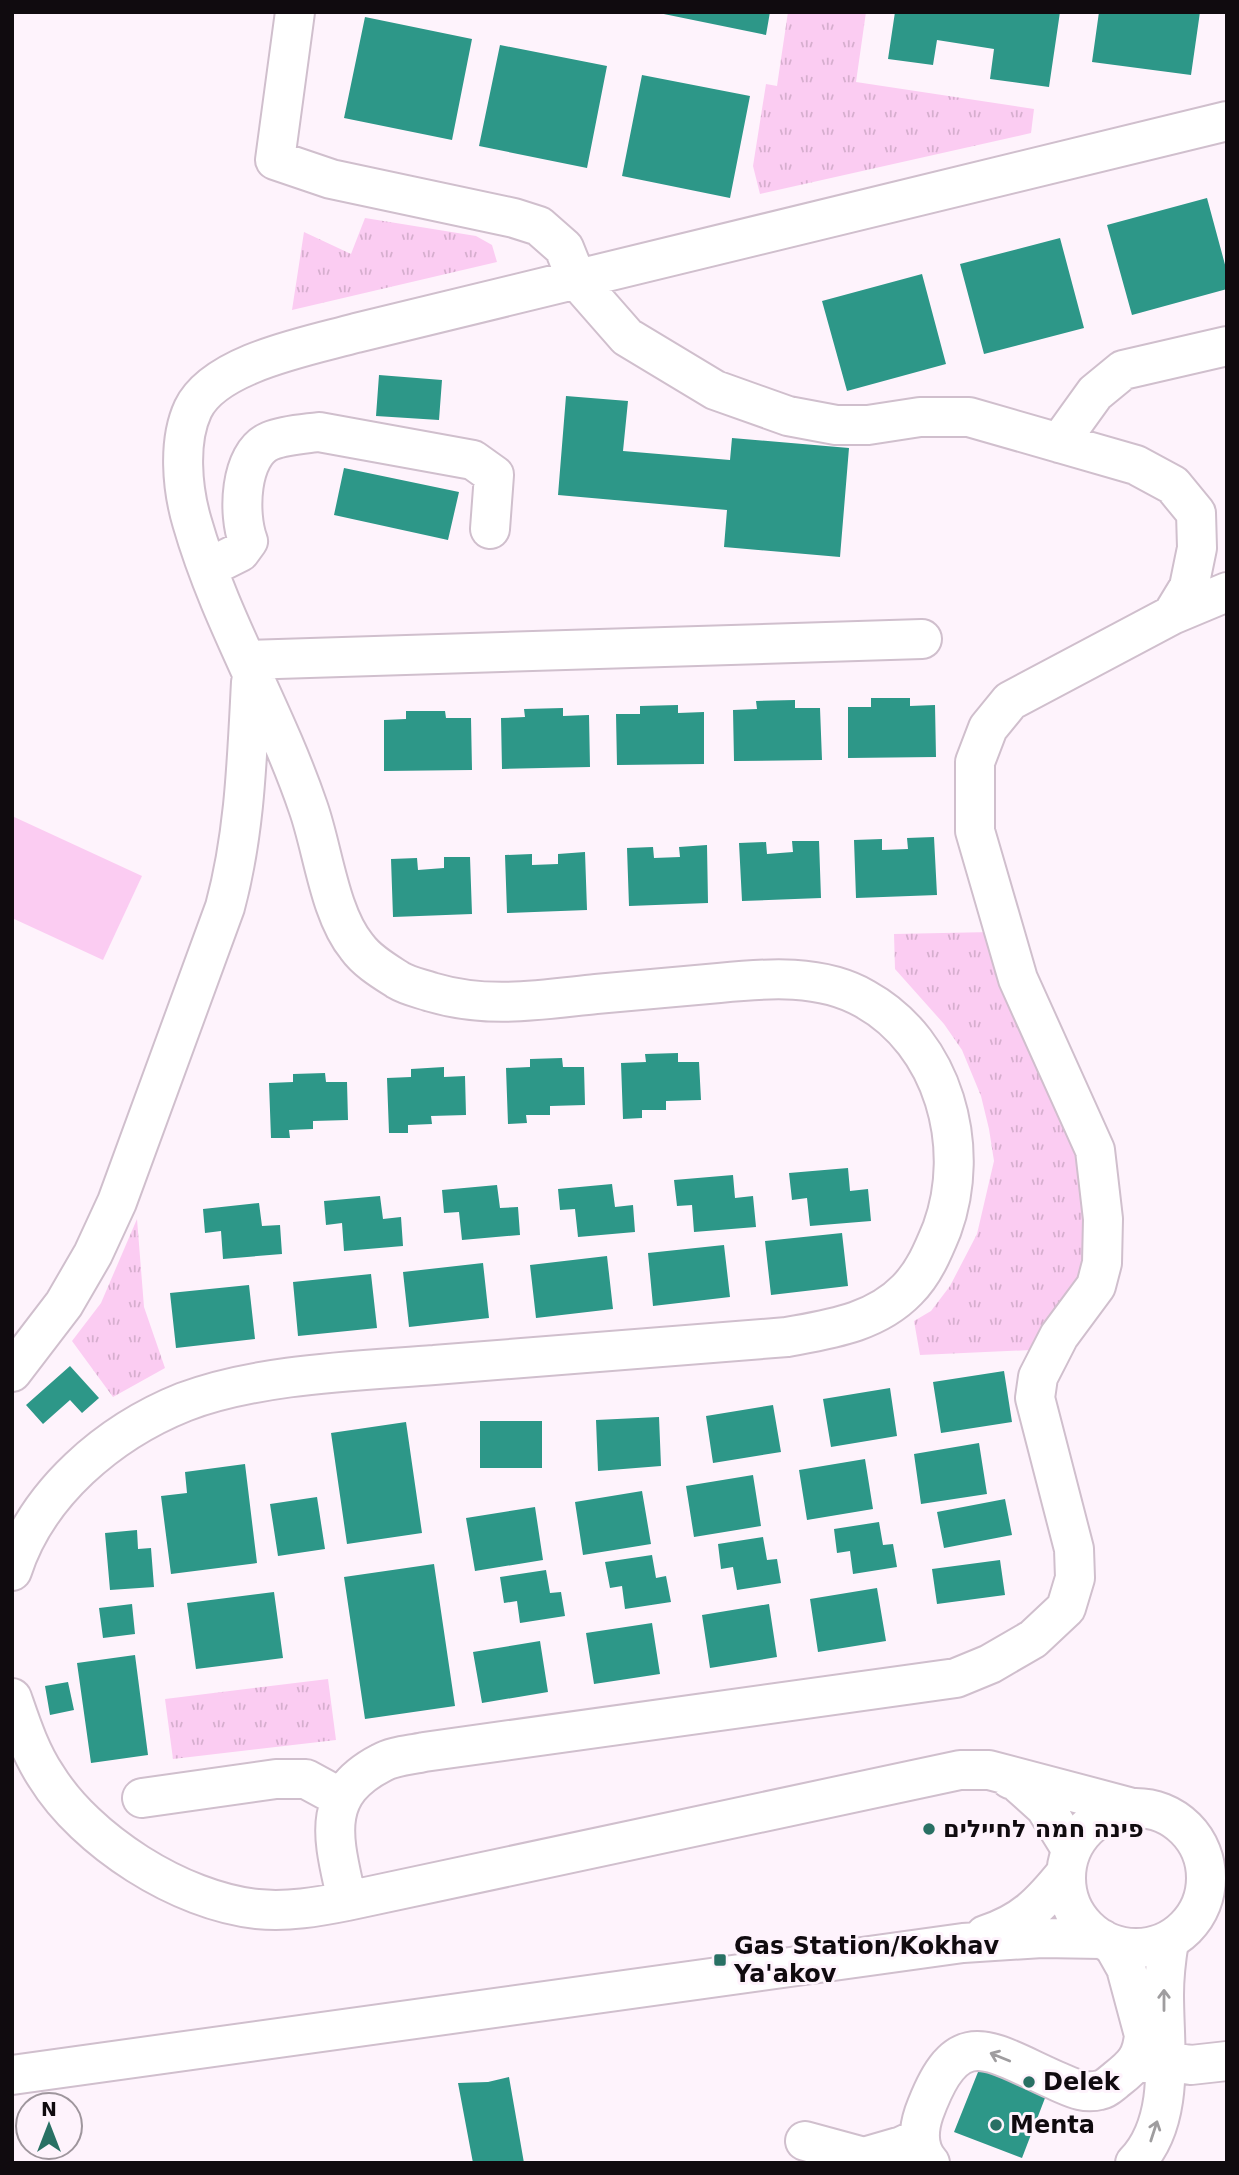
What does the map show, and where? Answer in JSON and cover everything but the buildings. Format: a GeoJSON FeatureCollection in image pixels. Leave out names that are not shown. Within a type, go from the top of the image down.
{"type":"FeatureCollection","features":[{"type":"Feature","properties":{"kind":"street"},"geometry":{"type":"LineString","coordinates":[[295,12],[275,160],[331,180],[514,218],[539,226],[565,248],[577,280],[627,337],[715,390],[788,416],[836,425],[868,425],[920,417],[969,417],[1136,466],[1174,485],[1196,513],[1197,548],[1189,587],[1172,615]]}},
{"type":"Feature","properties":{"kind":"street"},"geometry":{"type":"LineString","coordinates":[[12,1571],[19,1549],[43,1508],[84,1463],[136,1426],[183,1403],[235,1386],[378,1369],[787,1338],[843,1327],[878,1313],[908,1290],[931,1257],[948,1210],[956,1166],[951,1120],[939,1084],[921,1049],[897,1020],[862,997],[813,982],[792,979],[747,980],[499,1004],[451,998],[404,984],[379,968],[357,948],[343,924],[309,808],[248,666],[191,521],[185,492],[186,433],[194,407],[212,384],[233,370],[301,348],[1227,121]]}},
{"type":"Feature","properties":{"kind":"street"},"geometry":{"type":"LineString","coordinates":[[1059,443],[1095,393],[1123,370],[1227,346]]}},
{"type":"Feature","properties":{"kind":"street"},"geometry":{"type":"LineString","coordinates":[[208,568],[240,552],[248,541],[243,527],[242,500],[253,455],[268,441],[319,432],[473,460],[494,475],[490,529]]}},
{"type":"Feature","properties":{"kind":"street"},"geometry":{"type":"LineString","coordinates":[[347,1901],[335,1844],[335,1821],[341,1798],[359,1778],[383,1761],[424,1752],[956,1678],[990,1664],[1033,1639],[1066,1608],[1075,1577],[1074,1549],[1035,1398],[1038,1377],[1059,1336],[1096,1286],[1102,1263],[1103,1219],[1094,1150],[1018,979],[975,831],[975,762],[988,728],[1010,701],[1172,615],[1227,592]]}},
{"type":"Feature","properties":{"kind":"street"},"geometry":{"type":"LineString","coordinates":[[248,666],[922,639]]}},
{"type":"Feature","properties":{"kind":"street"},"geometry":{"type":"LineString","coordinates":[[12,1372],[64,1304],[98,1244],[117,1202],[225,907],[243,824],[248,666]]}},
{"type":"Feature","properties":{"kind":"street"},"geometry":{"type":"LineString","coordinates":[[12,1698],[23,1752],[72,1812],[104,1840],[154,1875],[206,1897],[256,1909],[300,1909],[347,1901],[961,1770],[989,1770],[1129,1807],[1151,1809],[1171,1816],[1227,1851]]}},
{"type":"Feature","properties":{"kind":"street"},"geometry":{"type":"LineString","coordinates":[[989,1770],[1016,1781],[1045,1807],[1068,1861],[1067,1893],[1074,1911],[1086,1927],[1107,1942],[1126,1968],[1178,2063]]}},
{"type":"Feature","properties":{"kind":"street"},"geometry":{"type":"LineString","coordinates":[[142,1798],[276,1779],[306,1779],[341,1798]]}},
{"type":"Feature","properties":{"kind":"street"},"geometry":{"type":"LineString","coordinates":[[963,1943],[999,1931],[1023,1918],[1044,1900],[1068,1861],[1081,1833],[1094,1821],[1129,1807]]}},
{"type":"Feature","properties":{"kind":"street"},"geometry":{"type":"LineString","coordinates":[[1135,2163],[1148,2150],[1178,2063],[1164,1991],[1177,1935],[1203,1903],[1207,1884],[1203,1855],[1188,1829]]}},
{"type":"Feature","properties":{"kind":"street"},"geometry":{"type":"LineString","coordinates":[[12,2075],[963,1943],[1042,1938],[1107,1942],[1132,1948],[1151,1947],[1227,1913]]}},
{"type":"Feature","properties":{"kind":"street"},"geometry":{"type":"LineString","coordinates":[[805,2141],[864,2157],[902,2146],[925,2150],[922,2120],[942,2072],[957,2057],[970,2051],[992,2052],[1082,2092],[1103,2090],[1128,2070],[1145,2062],[1178,2063]]}},
{"type":"Feature","properties":{"kind":"green space"},"geometry":{"type":"Polygon","coordinates":[[[788,12],[866,12],[856,82],[1034,109],[1031,133],[760,194],[753,166],[766,84],[777,86],[788,12]]]}},
{"type":"Feature","properties":{"kind":"green space"},"geometry":{"type":"Polygon","coordinates":[[[365,218],[476,236],[492,245],[497,262],[292,310],[304,232],[351,254],[365,218]]]}},
{"type":"Feature","properties":{"kind":"green space"},"geometry":{"type":"Polygon","coordinates":[[[12,816],[142,876],[103,960],[12,918],[12,816]]]}},
{"type":"Feature","properties":{"kind":"green space"},"geometry":{"type":"Polygon","coordinates":[[[992,932],[1081,1168],[1090,1262],[1031,1350],[920,1355],[914,1321],[931,1311],[950,1286],[977,1234],[994,1161],[981,1096],[962,1050],[944,1024],[895,969],[894,934],[992,932]]]}},
{"type":"Feature","properties":{"kind":"green space"},"geometry":{"type":"Polygon","coordinates":[[[137,1219],[144,1307],[165,1368],[113,1397],[72,1341],[101,1303],[137,1219]]]}},
{"type":"Feature","properties":{"kind":"green space"},"geometry":{"type":"Polygon","coordinates":[[[328,1679],[336,1740],[173,1759],[165,1699],[328,1679]]]}},
{"type":"Feature","properties":{"kind":"place","name":"פינה חמה לחיילים"},"geometry":{"type":"Point","coordinates":[929,1829]}},
{"type":"Feature","properties":{"kind":"place","name":"Gas Station/Kokhav Ya'akov"},"geometry":{"type":"Point","coordinates":[720,1960]}},
{"type":"Feature","properties":{"kind":"place","name":"Delek"},"geometry":{"type":"Point","coordinates":[1029,2082]}},
{"type":"Feature","properties":{"kind":"place","name":"Menta"},"geometry":{"type":"Point","coordinates":[996,2125]}}]}
